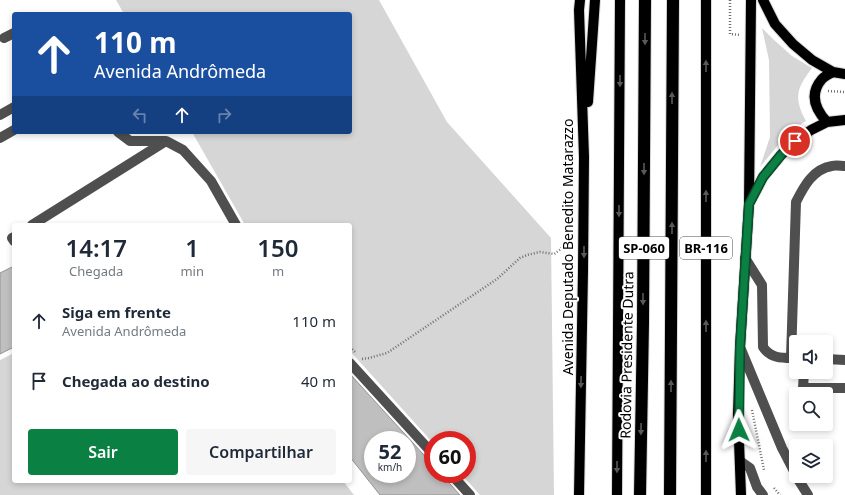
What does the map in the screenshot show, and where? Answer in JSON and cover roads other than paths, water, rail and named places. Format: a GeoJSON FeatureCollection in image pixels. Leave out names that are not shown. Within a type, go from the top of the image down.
{"type":"FeatureCollection","features":[{"type":"Feature","properties":{"kind":"highway","name":"Rodovia Presidente Dutra"},"geometry":{"type":"LineString","coordinates":[[640,495],[643,323],[645,0]]}},
{"type":"Feature","properties":{"kind":"highway","name":"SP-060"},"geometry":{"type":"LineString","coordinates":[[670,495],[673,0]]}},
{"type":"Feature","properties":{"kind":"main road","name":"Avenida Deputado Benedito Matarazzo"},"geometry":{"type":"LineString","coordinates":[[579,495],[584,217],[580,0]]}},
{"type":"Feature","properties":{"kind":"main road"},"geometry":{"type":"LineString","coordinates":[[584,157],[595,0]]}},
{"type":"Feature","properties":{"kind":"main road","name":"Rodovia Presidente Dutra"},"geometry":{"type":"LineString","coordinates":[[617,495],[620,0]]}},
{"type":"Feature","properties":{"kind":"main road","name":"BR-116"},"geometry":{"type":"LineString","coordinates":[[706,0],[706,495]]}},
{"type":"Feature","properties":{"kind":"main road"},"geometry":{"type":"LineString","coordinates":[[741,495],[738,414],[740,347],[749,204],[751,0]]}},
{"type":"Feature","properties":{"kind":"main road"},"geometry":{"type":"LineString","coordinates":[[763,0],[775,24],[793,44],[812,60],[833,72],[845,74]]}},
{"type":"Feature","properties":{"kind":"main road"},"geometry":{"type":"LineString","coordinates":[[827,122],[820,115],[815,105],[814,91],[822,79],[833,72]]}},
{"type":"Feature","properties":{"kind":"main road"},"geometry":{"type":"LineString","coordinates":[[749,204],[763,177],[795,141],[811,130],[827,122],[845,120]]}},
{"type":"Feature","properties":{"kind":"street"},"geometry":{"type":"LineString","coordinates":[[4,38],[12,34]]}},
{"type":"Feature","properties":{"kind":"street"},"geometry":{"type":"LineString","coordinates":[[0,115],[12,108]]}},
{"type":"Feature","properties":{"kind":"street"},"geometry":{"type":"LineString","coordinates":[[0,138],[12,131]]}},
{"type":"Feature","properties":{"kind":"street"},"geometry":{"type":"LineString","coordinates":[[121,134],[130,141],[166,141],[183,150],[211,181],[235,223]]}},
{"type":"Feature","properties":{"kind":"street"},"geometry":{"type":"LineString","coordinates":[[35,223],[166,141]]}},
{"type":"Feature","properties":{"kind":"street"},"geometry":{"type":"LineString","coordinates":[[794,335],[796,202],[809,179],[820,170],[832,166],[845,166]]}},
{"type":"Feature","properties":{"kind":"street"},"geometry":{"type":"LineString","coordinates":[[745,258],[762,285],[763,347],[775,357],[789,358]]}},
{"type":"Feature","properties":{"kind":"street"},"geometry":{"type":"LineString","coordinates":[[740,347],[789,462]]}},
{"type":"Feature","properties":{"kind":"street"},"geometry":{"type":"LineString","coordinates":[[833,359],[845,360]]}},
{"type":"Feature","properties":{"kind":"street"},"geometry":{"type":"LineString","coordinates":[[352,364],[424,444]]}},
{"type":"Feature","properties":{"kind":"street"},"geometry":{"type":"LineString","coordinates":[[804,379],[803,388],[845,388]]}},
{"type":"Feature","properties":{"kind":"street"},"geometry":{"type":"LineString","coordinates":[[740,461],[750,468],[757,487],[763,495]]}},
{"type":"Feature","properties":{"kind":"street"},"geometry":{"type":"LineString","coordinates":[[459,483],[470,495]]}},
{"type":"Feature","properties":{"kind":"street"},"geometry":{"type":"LineString","coordinates":[[800,483],[808,495]]}}]}
